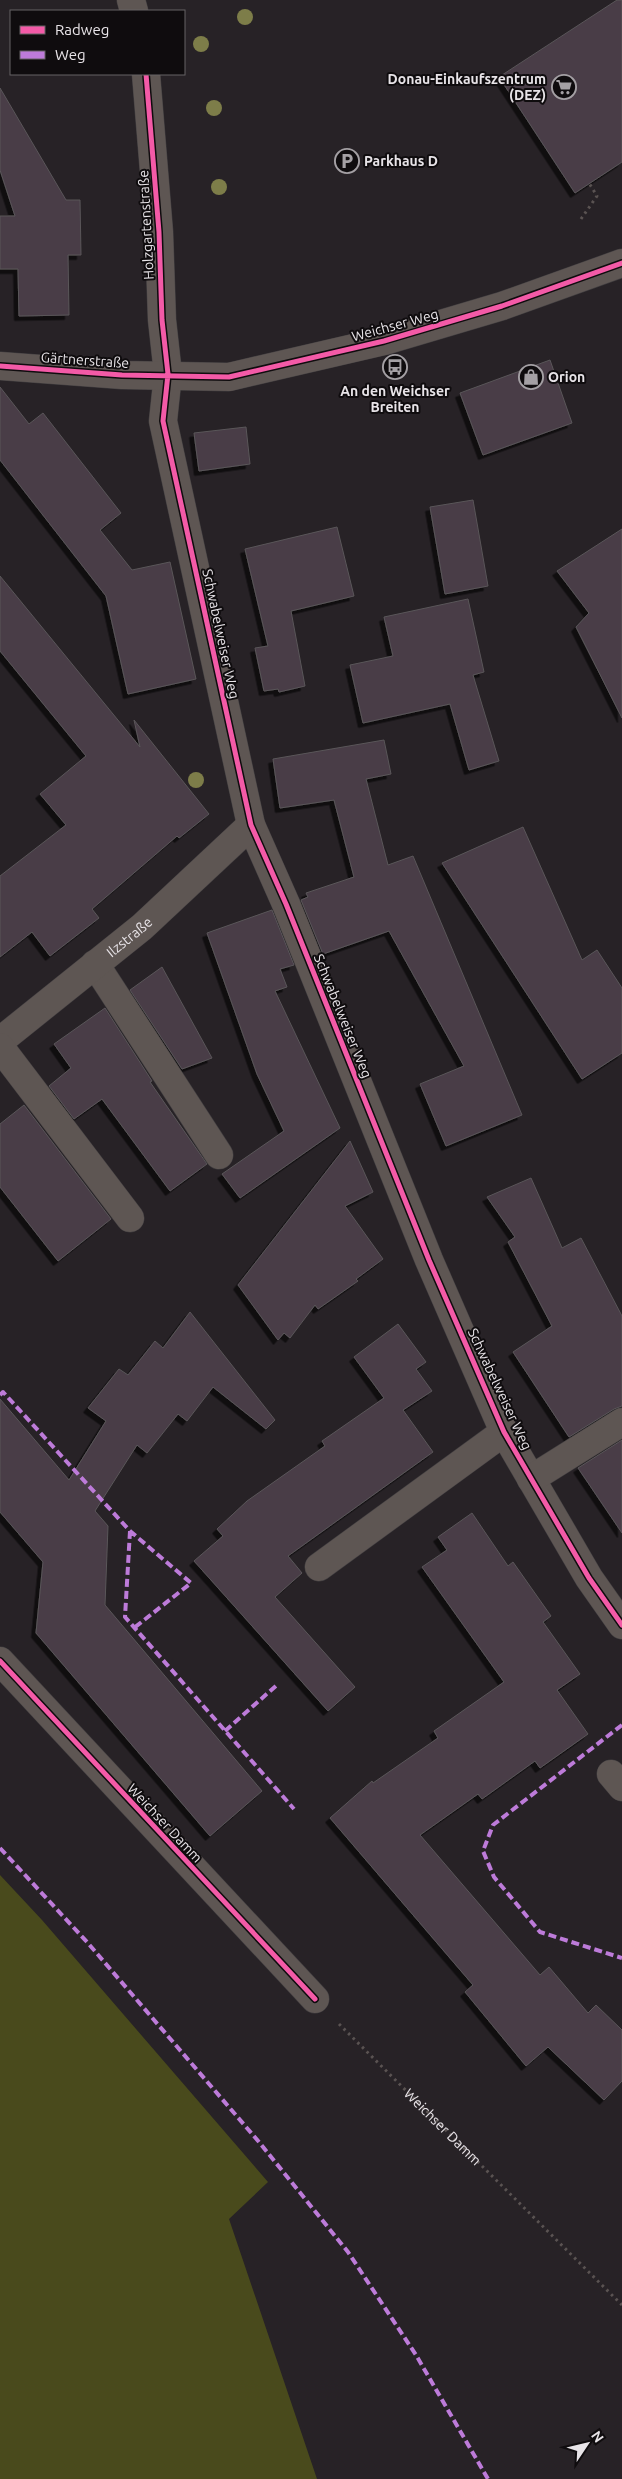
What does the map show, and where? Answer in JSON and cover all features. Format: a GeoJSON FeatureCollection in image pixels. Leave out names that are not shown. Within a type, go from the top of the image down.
{"type":"FeatureCollection","features":[{"type":"Feature","properties":{"kind":"street","name":"Holzgartenstraße"},"geometry":{"type":"LineString","coordinates":[[146,75],[159,232],[162,320],[168,374]]}},
{"type":"Feature","properties":{"kind":"street","name":"Weichser Weg"},"geometry":{"type":"LineString","coordinates":[[168,374],[229,377],[384,341],[502,306],[622,263]]}},
{"type":"Feature","properties":{"kind":"street","name":"Gärtnerstraße"},"geometry":{"type":"LineString","coordinates":[[0,366],[122,375],[168,374]]}},
{"type":"Feature","properties":{"kind":"street","name":"Schwabelweiser Weg"},"geometry":{"type":"LineString","coordinates":[[168,374],[163,421],[251,825],[286,904],[429,1260],[504,1432],[589,1578],[614,1596],[622,1625]]}},
{"type":"Feature","properties":{"kind":"street","name":"Ilzstraße"},"geometry":{"type":"LineString","coordinates":[[0,1041],[142,927],[251,825]]}},
{"type":"Feature","properties":{"kind":"street"},"geometry":{"type":"LineString","coordinates":[[95,964],[219,1156]]}},
{"type":"Feature","properties":{"kind":"street"},"geometry":{"type":"LineString","coordinates":[[0,1047],[130,1218]]}},
{"type":"Feature","properties":{"kind":"street"},"geometry":{"type":"LineString","coordinates":[[531,1479],[622,1422]]}},
{"type":"Feature","properties":{"kind":"street"},"geometry":{"type":"LineString","coordinates":[[319,1567],[504,1432]]}},
{"type":"Feature","properties":{"kind":"street","name":"Weichser Damm"},"geometry":{"type":"LineString","coordinates":[[0,1661],[314,1999]]}},
{"type":"Feature","properties":{"kind":"path"},"geometry":{"type":"LineString","coordinates":[[581,219],[597,196],[589,183]]}},
{"type":"Feature","properties":{"kind":"shaded area"},"geometry":{"type":"Polygon","coordinates":[[[0,1875],[42,1920],[268,2182],[229,2219],[317,2479],[0,2479],[0,1875]]]}},
{"type":"Feature","properties":{"kind":"building","name":"Donau-Einkaufszentrum (DEZ)"},"geometry":{"type":"Polygon","coordinates":[[[617,0],[622,0],[622,162],[575,193],[499,77],[617,0]]]}},
{"type":"Feature","properties":{"kind":"building"},"geometry":{"type":"Polygon","coordinates":[[[0,88],[66,200],[80,200],[81,255],[68,255],[69,315],[19,316],[18,269],[0,269],[0,216],[15,216],[0,170],[0,88]]]}},
{"type":"Feature","properties":{"kind":"building"},"geometry":{"type":"Polygon","coordinates":[[[550,360],[572,423],[483,455],[460,393],[550,360]]]}},
{"type":"Feature","properties":{"kind":"building"},"geometry":{"type":"Polygon","coordinates":[[[0,387],[29,424],[43,413],[121,513],[100,530],[132,570],[170,562],[196,679],[128,694],[106,596],[0,460],[0,387]]]}},
{"type":"Feature","properties":{"kind":"building"},"geometry":{"type":"Polygon","coordinates":[[[246,427],[250,464],[199,471],[194,433],[246,427]]]}},
{"type":"Feature","properties":{"kind":"building"},"geometry":{"type":"Polygon","coordinates":[[[473,500],[488,586],[445,594],[430,507],[473,500]]]}},
{"type":"Feature","properties":{"kind":"building"},"geometry":{"type":"Polygon","coordinates":[[[337,527],[354,596],[291,611],[305,686],[279,692],[278,689],[264,691],[255,648],[268,646],[245,549],[337,527]]]}},
{"type":"Feature","properties":{"kind":"building"},"geometry":{"type":"Polygon","coordinates":[[[622,529],[622,718],[576,627],[589,613],[557,571],[622,529]]]}},
{"type":"Feature","properties":{"kind":"building"},"geometry":{"type":"Polygon","coordinates":[[[0,576],[140,747],[134,720],[209,814],[179,838],[177,836],[92,909],[99,918],[50,956],[32,932],[0,957],[0,876],[66,825],[40,794],[86,756],[0,651],[0,576]]]}},
{"type":"Feature","properties":{"kind":"building"},"geometry":{"type":"Polygon","coordinates":[[[468,599],[484,672],[473,675],[499,761],[469,770],[450,704],[363,723],[350,665],[393,656],[384,617],[468,599]]]}},
{"type":"Feature","properties":{"kind":"building"},"geometry":{"type":"Polygon","coordinates":[[[384,740],[391,774],[366,779],[388,865],[413,856],[522,1115],[446,1146],[420,1084],[464,1066],[389,931],[323,954],[301,900],[308,897],[306,893],[354,877],[334,800],[280,808],[273,759],[384,740]]]}},
{"type":"Feature","properties":{"kind":"building"},"geometry":{"type":"Polygon","coordinates":[[[523,827],[582,960],[597,950],[622,988],[622,1053],[582,1079],[442,863],[523,827]]]}},
{"type":"Feature","properties":{"kind":"building"},"geometry":{"type":"Polygon","coordinates":[[[272,910],[294,965],[280,969],[287,987],[275,991],[340,1128],[240,1198],[222,1174],[284,1131],[257,1074],[207,933],[272,910]]]}},
{"type":"Feature","properties":{"kind":"building"},"geometry":{"type":"Polygon","coordinates":[[[162,967],[212,1058],[182,1069],[130,990],[162,967]]]}},
{"type":"Feature","properties":{"kind":"building"},"geometry":{"type":"Polygon","coordinates":[[[105,1008],[152,1081],[150,1082],[207,1164],[170,1191],[102,1099],[74,1119],[49,1086],[71,1068],[54,1044],[105,1008]]]}},
{"type":"Feature","properties":{"kind":"building"},"geometry":{"type":"Polygon","coordinates":[[[24,1105],[111,1219],[58,1261],[0,1187],[0,1124],[24,1105]]]}},
{"type":"Feature","properties":{"kind":"building"},"geometry":{"type":"Polygon","coordinates":[[[350,1141],[373,1192],[345,1206],[383,1259],[356,1279],[358,1281],[318,1309],[315,1305],[290,1338],[284,1333],[278,1340],[238,1285],[350,1141]]]}},
{"type":"Feature","properties":{"kind":"building"},"geometry":{"type":"Polygon","coordinates":[[[531,1178],[562,1248],[581,1238],[622,1316],[622,1406],[569,1437],[513,1352],[552,1326],[508,1242],[515,1237],[487,1197],[531,1178]]]}},
{"type":"Feature","properties":{"kind":"building"},"geometry":{"type":"Polygon","coordinates":[[[190,1312],[275,1420],[266,1429],[213,1387],[187,1421],[178,1414],[147,1453],[137,1445],[95,1511],[108,1526],[105,1605],[262,1791],[210,1836],[36,1633],[43,1562],[0,1512],[0,1399],[69,1480],[106,1421],[88,1408],[119,1369],[128,1375],[155,1341],[163,1348],[190,1312]]]}},
{"type":"Feature","properties":{"kind":"building"},"geometry":{"type":"Polygon","coordinates":[[[398,1324],[426,1362],[416,1369],[432,1391],[403,1410],[433,1452],[288,1556],[302,1573],[275,1597],[355,1687],[328,1711],[194,1561],[223,1536],[217,1529],[247,1501],[325,1446],[322,1441],[384,1398],[354,1357],[398,1324]]]}},
{"type":"Feature","properties":{"kind":"building"},"geometry":{"type":"Polygon","coordinates":[[[622,1440],[622,1533],[578,1468],[622,1440]]]}},
{"type":"Feature","properties":{"kind":"building"},"geometry":{"type":"Polygon","coordinates":[[[472,1513],[508,1566],[513,1562],[551,1616],[543,1622],[580,1674],[557,1690],[588,1734],[540,1768],[535,1761],[482,1799],[478,1794],[420,1835],[540,1975],[549,1967],[588,2013],[596,2005],[622,2030],[622,2081],[604,2100],[548,2047],[526,2066],[465,1992],[473,1985],[330,1818],[372,1781],[373,1783],[438,1738],[434,1731],[504,1682],[422,1567],[447,1550],[438,1537],[472,1513]]]}},
{"type":"Feature","properties":{"kind":"marked path"},"geometry":{"type":"LineString","coordinates":[[0,1395],[3,1392],[130,1531],[191,1583],[134,1628]]}},
{"type":"Feature","properties":{"kind":"marked path"},"geometry":{"type":"LineString","coordinates":[[130,1531],[125,1617],[294,1809]]}},
{"type":"Feature","properties":{"kind":"marked path"},"geometry":{"type":"LineString","coordinates":[[225,1731],[278,1684]]}},
{"type":"Feature","properties":{"kind":"marked path"},"geometry":{"type":"LineString","coordinates":[[622,1725],[493,1825],[483,1851],[494,1877],[540,1932],[622,1958]]}},
{"type":"Feature","properties":{"kind":"marked path"},"geometry":{"type":"LineString","coordinates":[[0,1848],[87,1942],[259,2142],[348,2252],[416,2355],[488,2479]]}},
{"type":"Feature","properties":{"kind":"cycle path"},"geometry":{"type":"LineString","coordinates":[[146,75],[159,232],[162,320],[168,374],[163,421],[251,825],[286,904],[429,1260],[504,1432],[589,1578],[622,1625]]}},
{"type":"Feature","properties":{"kind":"cycle path"},"geometry":{"type":"LineString","coordinates":[[0,366],[122,375],[229,377],[384,341],[502,306],[622,263]]}},
{"type":"Feature","properties":{"kind":"cycle path"},"geometry":{"type":"LineString","coordinates":[[0,1661],[315,1999]]}},
{"type":"Feature","properties":{"kind":"place","name":"Donau-Einkaufszentrum (DEZ)"},"geometry":{"type":"Point","coordinates":[564,87]}},
{"type":"Feature","properties":{"kind":"place","name":"Parkhaus D"},"geometry":{"type":"Point","coordinates":[347,161]}},
{"type":"Feature","properties":{"kind":"place","name":"An den Weichser Breiten"},"geometry":{"type":"Point","coordinates":[395,367]}},
{"type":"Feature","properties":{"kind":"place","name":"Orion"},"geometry":{"type":"Point","coordinates":[531,377]}}]}
